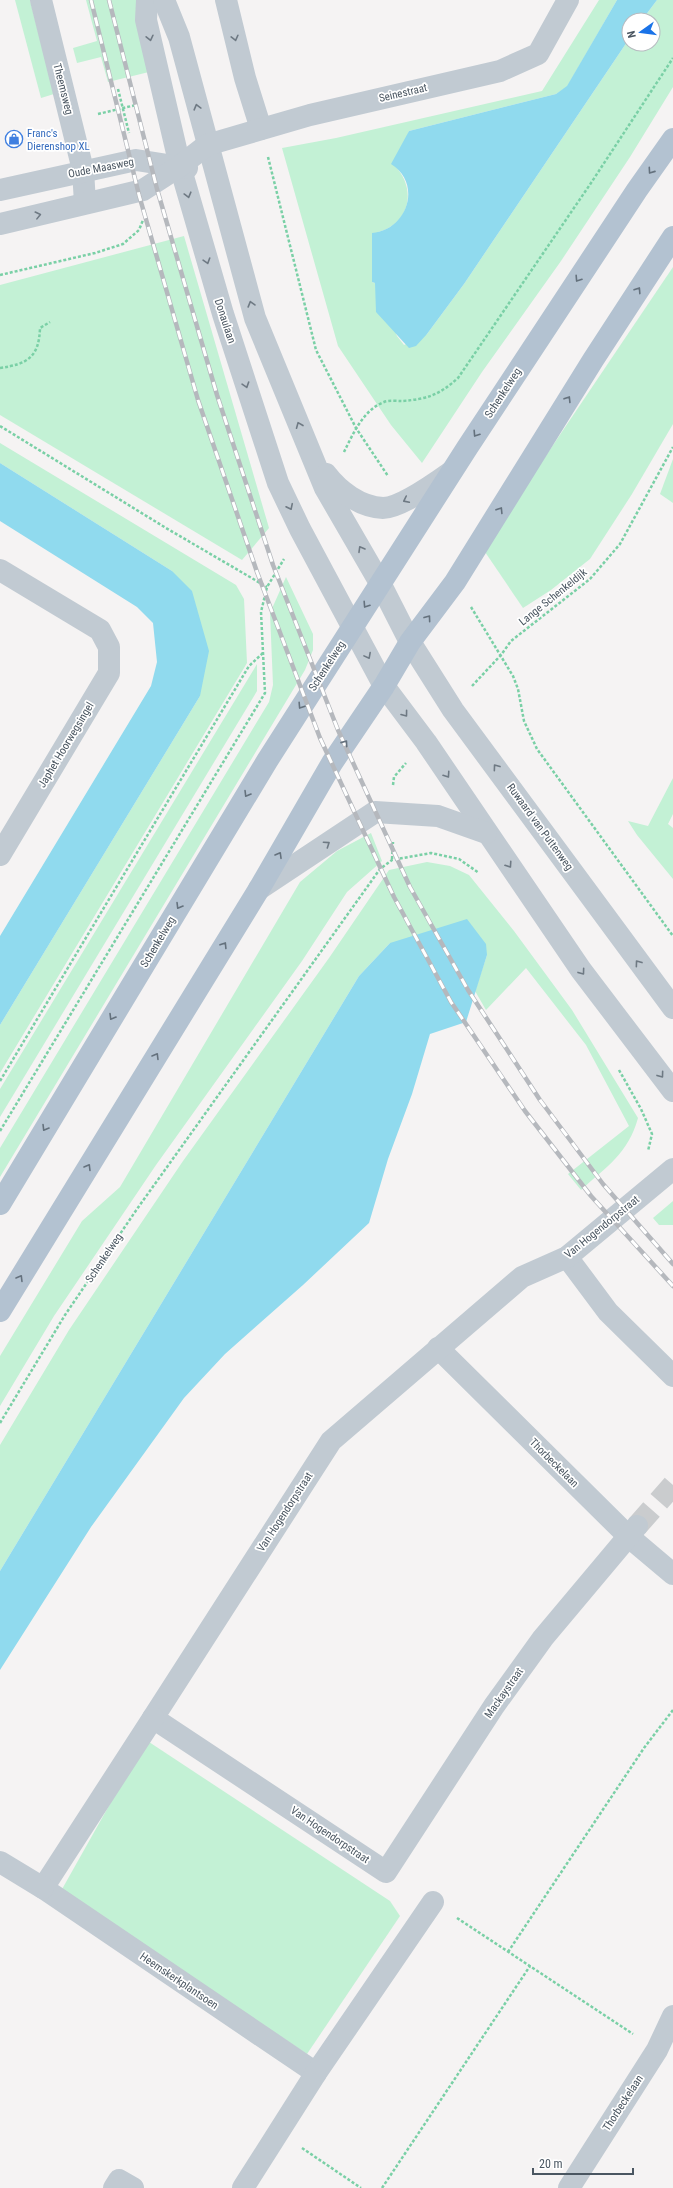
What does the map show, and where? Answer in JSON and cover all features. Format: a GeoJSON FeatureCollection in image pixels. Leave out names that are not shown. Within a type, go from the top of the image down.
{"type":"FeatureCollection","features":[{"type":"Feature","properties":{"kind":"main road","name":"Schenkelweg"},"geometry":{"type":"LineString","coordinates":[[0,1204],[267,761],[451,472],[637,190],[673,139]]}},
{"type":"Feature","properties":{"kind":"main road"},"geometry":{"type":"LineString","coordinates":[[0,1311],[259,889],[332,763],[384,686],[410,642],[455,582],[593,360],[673,237]]}},
{"type":"Feature","properties":{"kind":"street","name":"Theemsweg"},"geometry":{"type":"LineString","coordinates":[[41,0],[83,170],[85,203]]}},
{"type":"Feature","properties":{"kind":"street","name":"Donaulaan"},"geometry":{"type":"LineString","coordinates":[[147,0],[146,20],[180,166],[223,314],[278,483],[384,686]]}},
{"type":"Feature","properties":{"kind":"street"},"geometry":{"type":"LineString","coordinates":[[164,0],[179,37],[255,318],[326,488],[380,583]]}},
{"type":"Feature","properties":{"kind":"street"},"geometry":{"type":"LineString","coordinates":[[226,0],[245,78],[261,129]]}},
{"type":"Feature","properties":{"kind":"street","name":"Seinestraat"},"geometry":{"type":"LineString","coordinates":[[207,145],[310,115],[500,71],[538,54],[568,0]]}},
{"type":"Feature","properties":{"kind":"street"},"geometry":{"type":"LineString","coordinates":[[0,224],[143,190],[180,166],[207,145]]}},
{"type":"Feature","properties":{"kind":"street","name":"Oude Maasweg"},"geometry":{"type":"LineString","coordinates":[[0,190],[83,170],[136,160],[180,166],[197,171],[207,178],[220,193]]}},
{"type":"Feature","properties":{"kind":"street"},"geometry":{"type":"LineString","coordinates":[[314,461],[330,480],[346,494],[363,503],[384,508],[404,501],[451,472]]}},
{"type":"Feature","properties":{"kind":"street","name":"Japhet Hoorwegsingel"},"geometry":{"type":"LineString","coordinates":[[0,570],[100,630],[110,647],[109,673],[0,855]]}},
{"type":"Feature","properties":{"kind":"street","name":"Ruwaard van Puttenweg"},"geometry":{"type":"LineString","coordinates":[[380,583],[410,642],[453,710],[673,1008]]}},
{"type":"Feature","properties":{"kind":"street"},"geometry":{"type":"LineString","coordinates":[[384,686],[426,742],[486,833],[581,970],[673,1091]]}},
{"type":"Feature","properties":{"kind":"street"},"geometry":{"type":"LineString","coordinates":[[259,889],[375,812],[438,816],[486,833]]}},
{"type":"Feature","properties":{"kind":"street","name":"Van Hogendorpstraat"},"geometry":{"type":"LineString","coordinates":[[386,1872],[153,1718],[331,1441],[522,1277],[567,1257],[673,1169]]}},
{"type":"Feature","properties":{"kind":"street"},"geometry":{"type":"LineString","coordinates":[[567,1257],[608,1312],[673,1376]]}},
{"type":"Feature","properties":{"kind":"street","name":"Thorbeckelaan"},"geometry":{"type":"LineString","coordinates":[[438,1348],[633,1532],[673,1574]]}},
{"type":"Feature","properties":{"kind":"street","name":"Mackaystraat"},"geometry":{"type":"LineString","coordinates":[[386,1872],[494,1706],[543,1638],[633,1532]]}},
{"type":"Feature","properties":{"kind":"street"},"geometry":{"type":"LineString","coordinates":[[42,1888],[153,1718]]}},
{"type":"Feature","properties":{"kind":"street","name":"Heemskerkplantsoen"},"geometry":{"type":"LineString","coordinates":[[0,1862],[42,1888],[316,2073]]}},
{"type":"Feature","properties":{"kind":"street"},"geometry":{"type":"LineString","coordinates":[[243,2188],[316,2073],[433,1902]]}},
{"type":"Feature","properties":{"kind":"street","name":"Thorbeckelaan"},"geometry":{"type":"LineString","coordinates":[[569,2188],[657,2050],[673,2016]]}},
{"type":"Feature","properties":{"kind":"street"},"geometry":{"type":"LineString","coordinates":[[114,2188],[119,2180],[133,2188]]}},
{"type":"Feature","properties":{"kind":"path"},"geometry":{"type":"LineString","coordinates":[[261,129],[316,350],[356,428],[370,410],[384,402],[424,399],[443,391],[458,378],[591,184],[673,58]]}},
{"type":"Feature","properties":{"kind":"path"},"geometry":{"type":"LineString","coordinates":[[118,88],[122,109]]}},
{"type":"Feature","properties":{"kind":"path"},"geometry":{"type":"LineString","coordinates":[[0,368],[25,362],[34,355],[39,342],[40,328],[50,322]]}},
{"type":"Feature","properties":{"kind":"path"},"geometry":{"type":"LineString","coordinates":[[0,426],[166,528],[267,587],[261,612],[265,693],[0,1131]]}},
{"type":"Feature","properties":{"kind":"path","name":"Lange Schenkeldijk"},"geometry":{"type":"LineString","coordinates":[[673,447],[620,544],[590,580],[511,641],[501,655],[513,676],[518,689],[524,721],[537,749],[673,936]]}},
{"type":"Feature","properties":{"kind":"path"},"geometry":{"type":"LineString","coordinates":[[0,1081],[249,666],[264,651]]}},
{"type":"Feature","properties":{"kind":"path","name":"Schenkelweg"},"geometry":{"type":"LineString","coordinates":[[0,1423],[65,1315],[137,1209],[380,869],[392,860],[432,853],[459,859],[482,875]]}},
{"type":"Feature","properties":{"kind":"path"},"geometry":{"type":"LineString","coordinates":[[615,1063],[641,1109],[652,1134],[648,1152],[642,1156]]}},
{"type":"Feature","properties":{"kind":"path"},"geometry":{"type":"LineString","coordinates":[[508,1952],[644,1748],[673,1710]]}},
{"type":"Feature","properties":{"kind":"path"},"geometry":{"type":"LineString","coordinates":[[433,1902],[657,2050]]}},
{"type":"Feature","properties":{"kind":"path"},"geometry":{"type":"LineString","coordinates":[[382,2188],[530,1966]]}},
{"type":"Feature","properties":{"kind":"path"},"geometry":{"type":"LineString","coordinates":[[278,2132],[361,2188]]}},
{"type":"Feature","properties":{"kind":"green space"},"geometry":{"type":"Polygon","coordinates":[[[15,0],[30,0],[54,94],[41,98],[15,0]]]}},
{"type":"Feature","properties":{"kind":"green space"},"geometry":{"type":"Polygon","coordinates":[[[86,0],[137,0],[149,72],[108,82],[101,57],[77,63],[73,48],[97,41],[86,0]]]}},
{"type":"Feature","properties":{"kind":"green space"},"geometry":{"type":"Polygon","coordinates":[[[599,0],[617,0],[567,87],[556,94],[409,131],[395,166],[402,175],[406,185],[408,195],[407,205],[397,222],[389,228],[378,232],[372,282],[375,283],[397,336],[404,345],[427,334],[464,284],[621,51],[661,52],[661,12],[648,12],[657,0],[673,0],[673,87],[630,157],[561,261],[482,372],[422,463],[391,425],[338,346],[282,148],[336,138],[542,91],[599,0]]]}},
{"type":"Feature","properties":{"kind":"green space"},"geometry":{"type":"Polygon","coordinates":[[[184,236],[269,528],[242,560],[0,415],[0,285],[184,236]]]}},
{"type":"Feature","properties":{"kind":"green space"},"geometry":{"type":"Polygon","coordinates":[[[673,267],[673,424],[632,494],[590,559],[551,590],[523,608],[483,549],[673,267]]]}},
{"type":"Feature","properties":{"kind":"green space"},"geometry":{"type":"Polygon","coordinates":[[[0,443],[236,585],[244,599],[247,663],[0,1073],[0,1025],[200,696],[172,571],[0,463],[0,443]]]}},
{"type":"Feature","properties":{"kind":"green space"},"geometry":{"type":"Polygon","coordinates":[[[673,459],[673,503],[660,494],[673,459]]]}},
{"type":"Feature","properties":{"kind":"green space"},"geometry":{"type":"Polygon","coordinates":[[[286,577],[313,634],[313,650],[305,670],[0,1177],[0,1148],[269,702],[273,685],[270,613],[286,577]]]}},
{"type":"Feature","properties":{"kind":"green space"},"geometry":{"type":"Polygon","coordinates":[[[257,664],[257,691],[0,1117],[0,1089],[257,664]]]}},
{"type":"Feature","properties":{"kind":"green space"},"geometry":{"type":"Polygon","coordinates":[[[673,778],[673,814],[668,824],[673,828],[673,879],[637,835],[628,821],[648,826],[673,778]]]}},
{"type":"Feature","properties":{"kind":"green space"},"geometry":{"type":"Polygon","coordinates":[[[371,833],[382,861],[347,892],[302,961],[156,1165],[54,1316],[0,1406],[0,1356],[82,1221],[120,1187],[300,882],[337,851],[371,833]]]}},
{"type":"Feature","properties":{"kind":"green space"},"geometry":{"type":"Polygon","coordinates":[[[427,862],[450,866],[469,875],[514,931],[572,1010],[638,1118],[629,1141],[616,1158],[581,1190],[568,1174],[629,1126],[586,1045],[526,968],[486,1010],[475,991],[487,955],[390,943],[359,976],[0,1571],[0,1445],[69,1330],[183,1161],[329,958],[389,870],[427,862]]]}},
{"type":"Feature","properties":{"kind":"green space"},"geometry":{"type":"Polygon","coordinates":[[[673,1201],[673,1225],[659,1225],[653,1218],[673,1201]]]}},
{"type":"Feature","properties":{"kind":"green space"},"geometry":{"type":"Polygon","coordinates":[[[146,1740],[390,1901],[400,1916],[307,2054],[61,1891],[146,1740]]]}},
{"type":"Feature","properties":{"kind":"water"},"geometry":{"type":"Polygon","coordinates":[[[617,0],[657,0],[648,12],[621,12],[621,51],[464,284],[427,334],[416,346],[409,348],[376,312],[375,283],[372,282],[372,233],[384,230],[394,224],[402,215],[407,205],[408,194],[406,183],[401,173],[391,164],[409,131],[556,94],[567,86],[617,0]]]}},
{"type":"Feature","properties":{"kind":"water"},"geometry":{"type":"Polygon","coordinates":[[[0,463],[172,571],[192,591],[209,651],[200,696],[0,1025],[0,936],[151,686],[157,662],[153,623],[137,607],[0,521],[0,463]]]}},
{"type":"Feature","properties":{"kind":"water"},"geometry":{"type":"Polygon","coordinates":[[[467,919],[486,944],[487,955],[466,1022],[430,1034],[412,1094],[388,1159],[369,1223],[303,1285],[225,1354],[184,1398],[91,1527],[0,1670],[0,1571],[359,976],[390,943],[467,919]]]}},
{"type":"Feature","properties":{"kind":"tunnel"},"geometry":{"type":"LineString","coordinates":[[637,1526],[673,1485]]}},
{"type":"Feature","properties":{"kind":"railway"},"geometry":{"type":"LineString","coordinates":[[91,0],[139,195],[198,400],[257,572],[320,738],[394,897],[451,1002],[525,1111],[591,1196],[673,1286]]}},
{"type":"Feature","properties":{"kind":"railway"},"geometry":{"type":"LineString","coordinates":[[109,0],[157,189],[217,395],[273,565],[338,730],[410,887],[468,990],[540,1100],[603,1184],[673,1264]]}},
{"type":"Feature","properties":{"kind":"place","name":"Franc's Dierenshop XL"},"geometry":{"type":"Point","coordinates":[14,139]}}]}
